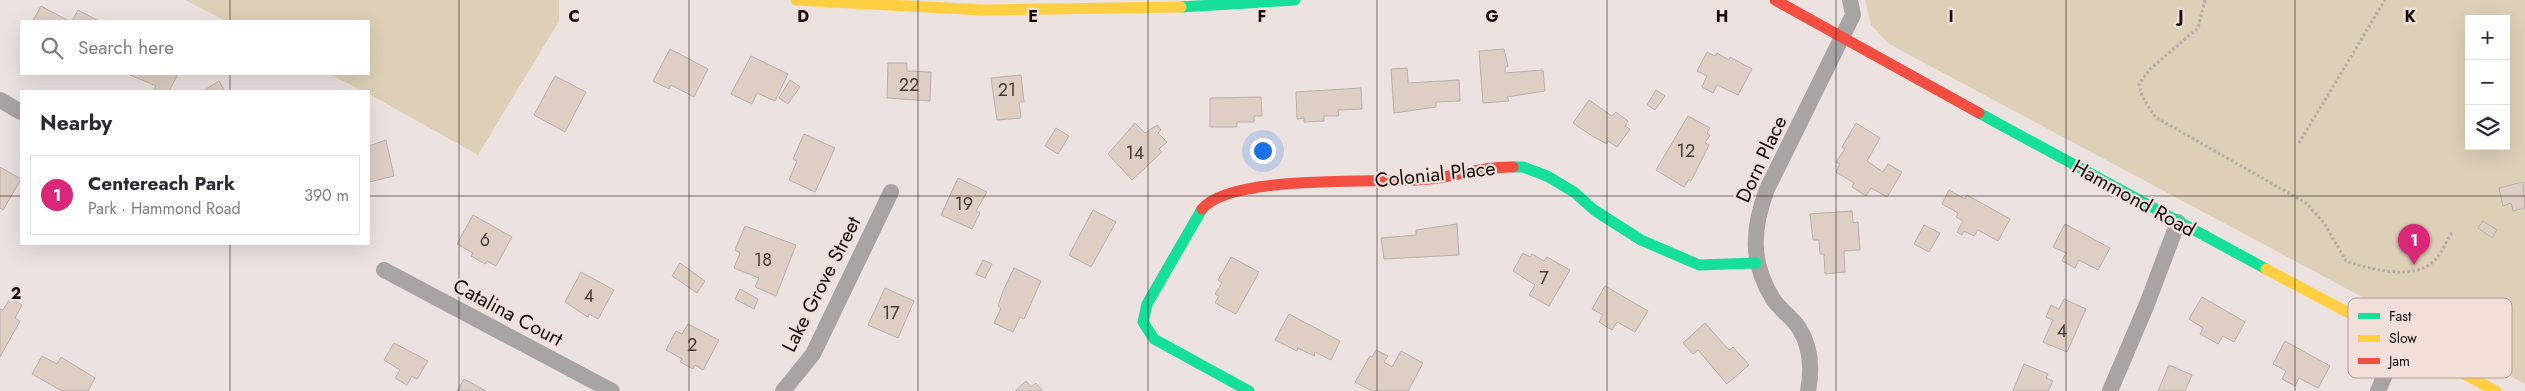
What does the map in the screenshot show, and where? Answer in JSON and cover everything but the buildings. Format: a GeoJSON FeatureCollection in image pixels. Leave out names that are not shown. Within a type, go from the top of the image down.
{"type":"FeatureCollection","features":[{"type":"Feature","properties":{"kind":"street"},"geometry":{"type":"LineString","coordinates":[[796,0],[913,10],[1001,12],[1106,10],[1295,0]]}},
{"type":"Feature","properties":{"kind":"street","name":"Hammond Road"},"geometry":{"type":"LineString","coordinates":[[1775,0],[2178,222],[2348,312]]}},
{"type":"Feature","properties":{"kind":"street","name":"Dorn Place"},"geometry":{"type":"LineString","coordinates":[[1808,391],[1810,356],[1799,328],[1774,300],[1756,262],[1756,217],[1767,189],[1843,39],[1853,15],[1850,0]]}},
{"type":"Feature","properties":{"kind":"street"},"geometry":{"type":"LineString","coordinates":[[0,100],[20,111]]}},
{"type":"Feature","properties":{"kind":"street","name":"Colonial Place"},"geometry":{"type":"LineString","coordinates":[[1249,391],[1154,339],[1143,322],[1147,304],[1203,207],[1229,193],[1260,186],[1431,178],[1497,166],[1524,168],[1547,176],[1574,192],[1594,210],[1641,240],[1699,265],[1756,262]]}},
{"type":"Feature","properties":{"kind":"street","name":"Lake Grove Street"},"geometry":{"type":"LineString","coordinates":[[783,391],[813,354],[891,192]]}},
{"type":"Feature","properties":{"kind":"street"},"geometry":{"type":"LineString","coordinates":[[2110,391],[2148,304],[2178,222]]}},
{"type":"Feature","properties":{"kind":"street","name":"Catalina Court"},"geometry":{"type":"LineString","coordinates":[[384,270],[612,391]]}},
{"type":"Feature","properties":{"kind":"street"},"geometry":{"type":"LineString","coordinates":[[2378,391],[2384,378]]}},
{"type":"Feature","properties":{"kind":"street","name":"Hammond Road"},"geometry":{"type":"LineString","coordinates":[[2472,378],[2496,391]]}},
{"type":"Feature","properties":{"kind":"path"},"geometry":{"type":"LineString","coordinates":[[2206,0],[2198,28],[2150,69],[2139,84],[2142,96],[2155,117],[2306,204],[2324,223],[2346,261],[2374,271],[2419,271],[2434,261],[2453,231]]}},
{"type":"Feature","properties":{"kind":"path"},"geometry":{"type":"LineString","coordinates":[[2299,143],[2385,0]]}},
{"type":"Feature","properties":{"kind":"shaded area"},"geometry":{"type":"Polygon","coordinates":[[[185,0],[559,0],[559,21],[478,155],[370,95],[370,90],[361,90],[331,75],[370,75],[370,20],[224,20],[185,0]]]}},
{"type":"Feature","properties":{"kind":"shaded area"},"geometry":{"type":"Polygon","coordinates":[[[1865,0],[2525,0],[2525,384],[2512,377],[2512,298],[2364,298],[1889,44],[1871,25],[1865,0]]]}},
{"type":"Feature","properties":{"kind":"traffic: fast"},"geometry":{"type":"LineString","coordinates":[[1181,7],[1295,0]]}},
{"type":"Feature","properties":{"kind":"traffic: fast"},"geometry":{"type":"LineString","coordinates":[[1979,113],[2266,269]]}},
{"type":"Feature","properties":{"kind":"traffic: fast"},"geometry":{"type":"LineString","coordinates":[[1513,167],[1523,167],[1547,176],[1574,192],[1594,210],[1641,240],[1699,265],[1756,263]]}},
{"type":"Feature","properties":{"kind":"traffic: fast"},"geometry":{"type":"LineString","coordinates":[[1202,209],[1147,304],[1143,322],[1154,339],[1249,391]]}},
{"type":"Feature","properties":{"kind":"traffic: slow"},"geometry":{"type":"LineString","coordinates":[[796,0],[983,10],[1181,7]]}},
{"type":"Feature","properties":{"kind":"traffic: slow"},"geometry":{"type":"LineString","coordinates":[[2266,269],[2348,312]]}},
{"type":"Feature","properties":{"kind":"traffic: slow"},"geometry":{"type":"LineString","coordinates":[[2471,378],[2496,391]]}},
{"type":"Feature","properties":{"kind":"traffic: jam"},"geometry":{"type":"LineString","coordinates":[[1775,0],[1979,113]]}},
{"type":"Feature","properties":{"kind":"traffic: jam"},"geometry":{"type":"LineString","coordinates":[[1202,209],[1218,198],[1243,190],[1274,185],[1308,182],[1430,179],[1492,168],[1513,167]]}},
{"type":"Feature","properties":{"kind":"place","name":"Centereach Park"},"geometry":{"type":"Point","coordinates":[2414,265]}}]}
